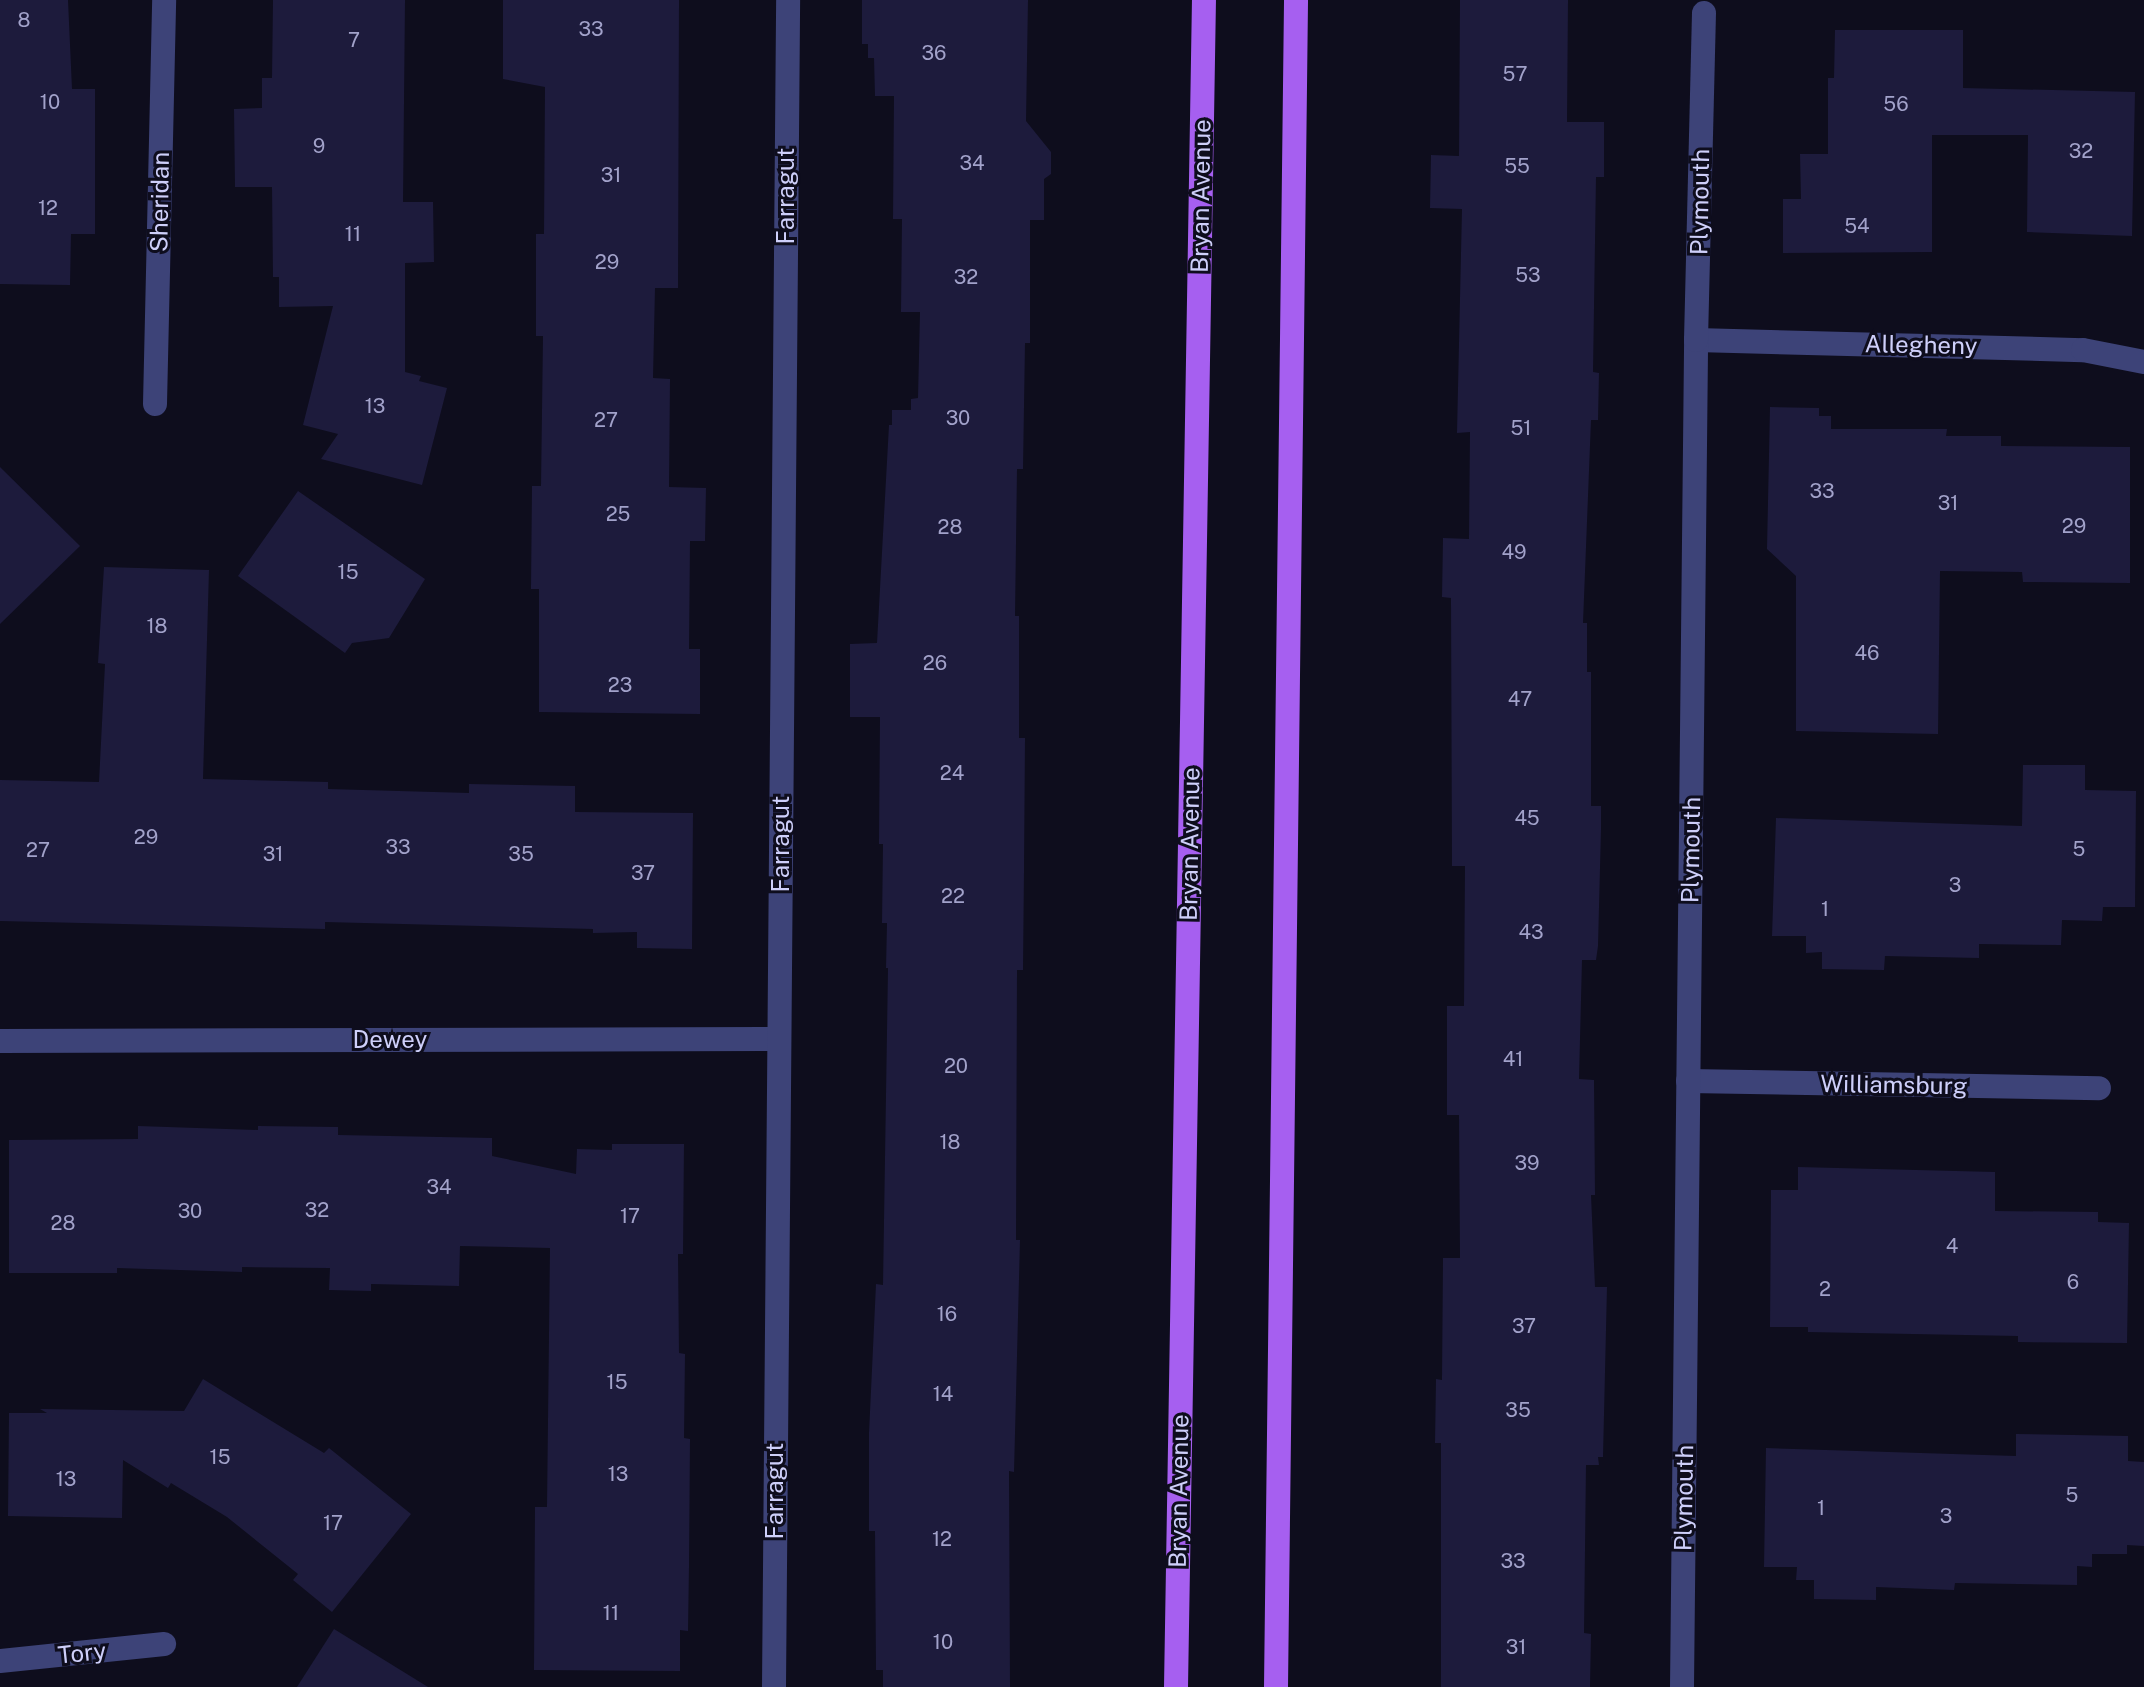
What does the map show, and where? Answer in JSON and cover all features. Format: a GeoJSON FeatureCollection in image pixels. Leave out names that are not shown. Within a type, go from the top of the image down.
{"type":"FeatureCollection","features":[{"type":"Feature","properties":{"kind":"main road","name":"Bryan Avenue"},"geometry":{"type":"LineString","coordinates":[[1176,1687],[1204,0]]}},
{"type":"Feature","properties":{"kind":"main road"},"geometry":{"type":"LineString","coordinates":[[1276,1687],[1296,0]]}},
{"type":"Feature","properties":{"kind":"street","name":"Sheridan"},"geometry":{"type":"LineString","coordinates":[[155,404],[164,0]]}},
{"type":"Feature","properties":{"kind":"street","name":"Farragut"},"geometry":{"type":"LineString","coordinates":[[774,1687],[788,0]]}},
{"type":"Feature","properties":{"kind":"street","name":"Plymouth"},"geometry":{"type":"LineString","coordinates":[[1682,1687],[1696,340],[1704,13]]}},
{"type":"Feature","properties":{"kind":"street","name":"Allegheny"},"geometry":{"type":"LineString","coordinates":[[1696,340],[2083,350],[2144,362]]}},
{"type":"Feature","properties":{"kind":"street","name":"Dewey"},"geometry":{"type":"LineString","coordinates":[[0,1041],[779,1039]]}},
{"type":"Feature","properties":{"kind":"street","name":"Williamsburg"},"geometry":{"type":"LineString","coordinates":[[1688,1081],[2099,1088]]}},
{"type":"Feature","properties":{"kind":"street","name":"Tory"},"geometry":{"type":"LineString","coordinates":[[0,1661],[164,1644]]}},
{"type":"Feature","properties":{"kind":"building"},"geometry":{"type":"Polygon","coordinates":[[[0,0],[68,0],[72,89],[95,89],[95,234],[71,234],[70,285],[0,284],[0,0]]]}},
{"type":"Feature","properties":{"kind":"building"},"geometry":{"type":"Polygon","coordinates":[[[273,0],[405,0],[403,202],[433,202],[434,262],[405,263],[405,372],[421,376],[419,381],[447,388],[422,485],[321,459],[338,434],[303,425],[333,306],[279,307],[279,277],[273,277],[272,187],[235,187],[234,109],[262,108],[262,78],[272,78],[273,0]]]}},
{"type":"Feature","properties":{"kind":"building"},"geometry":{"type":"Polygon","coordinates":[[[503,0],[679,0],[678,288],[655,288],[653,378],[670,379],[669,487],[706,488],[705,541],[690,541],[689,649],[700,649],[700,714],[539,712],[539,589],[531,589],[532,486],[541,486],[543,336],[536,336],[536,234],[544,234],[545,87],[503,79],[503,0]]]}},
{"type":"Feature","properties":{"kind":"building"},"geometry":{"type":"Polygon","coordinates":[[[862,0],[1028,0],[1026,121],[1051,152],[1051,174],[1044,179],[1044,220],[1030,220],[1030,343],[1025,343],[1023,469],[1017,469],[1015,616],[1019,616],[1019,738],[1025,738],[1023,970],[1017,970],[1016,1240],[1020,1240],[1014,1472],[1009,1471],[1010,1687],[883,1687],[883,1670],[876,1670],[875,1531],[869,1531],[869,1433],[876,1284],[883,1285],[887,923],[882,923],[883,844],[879,844],[880,717],[850,717],[850,644],[877,643],[889,425],[892,425],[892,410],[911,410],[911,399],[918,398],[920,312],[901,312],[902,219],[893,219],[894,96],[875,96],[874,58],[868,58],[868,44],[862,44],[862,0]]]}},
{"type":"Feature","properties":{"kind":"building"},"geometry":{"type":"Polygon","coordinates":[[[1460,0],[1568,0],[1567,122],[1604,122],[1604,177],[1596,177],[1593,372],[1599,373],[1598,420],[1591,420],[1583,623],[1587,623],[1587,672],[1591,672],[1591,806],[1601,806],[1601,829],[1596,960],[1582,960],[1579,1079],[1594,1080],[1595,1195],[1591,1195],[1595,1287],[1607,1287],[1603,1457],[1598,1457],[1599,1465],[1586,1465],[1584,1633],[1591,1634],[1590,1687],[1441,1687],[1441,1443],[1435,1443],[1436,1379],[1442,1380],[1443,1258],[1460,1258],[1459,1115],[1447,1115],[1447,1006],[1464,1006],[1465,866],[1452,866],[1451,598],[1442,597],[1443,538],[1469,539],[1470,432],[1457,433],[1462,209],[1430,208],[1431,155],[1459,156],[1460,0]]]}},
{"type":"Feature","properties":{"kind":"building"},"geometry":{"type":"Polygon","coordinates":[[[1835,30],[1963,30],[1963,88],[2135,92],[2132,236],[2027,232],[2028,135],[1932,135],[1932,252],[1783,253],[1783,199],[1801,199],[1800,154],[1828,154],[1828,78],[1834,78],[1835,30]]]}},
{"type":"Feature","properties":{"kind":"building"},"geometry":{"type":"Polygon","coordinates":[[[1770,407],[1819,408],[1819,416],[1831,416],[1831,429],[1947,429],[1946,436],[2001,436],[2001,446],[2130,447],[2130,583],[2023,582],[2022,572],[1940,571],[1938,734],[1796,731],[1796,576],[1767,549],[1770,407]]]}},
{"type":"Feature","properties":{"kind":"building"},"geometry":{"type":"Polygon","coordinates":[[[0,467],[80,546],[0,624],[0,467]]]}},
{"type":"Feature","properties":{"kind":"building"},"geometry":{"type":"Polygon","coordinates":[[[298,491],[425,579],[389,638],[352,643],[345,653],[238,576],[298,491]]]}},
{"type":"Feature","properties":{"kind":"building"},"geometry":{"type":"Polygon","coordinates":[[[104,567],[209,570],[203,779],[328,782],[328,789],[469,793],[469,784],[575,786],[575,812],[693,813],[692,949],[637,948],[637,932],[593,933],[593,929],[325,922],[325,929],[0,921],[0,780],[99,782],[105,664],[98,663],[104,567]]]}},
{"type":"Feature","properties":{"kind":"building"},"geometry":{"type":"Polygon","coordinates":[[[2023,765],[2085,765],[2085,790],[2136,791],[2135,907],[2103,907],[2102,921],[2062,920],[2061,945],[1979,944],[1979,958],[1885,956],[1884,970],[1822,969],[1822,952],[1806,953],[1806,936],[1772,936],[1776,818],[2022,826],[2023,765]]]}},
{"type":"Feature","properties":{"kind":"building"},"geometry":{"type":"Polygon","coordinates":[[[138,1126],[258,1130],[258,1126],[338,1127],[338,1135],[492,1138],[492,1156],[576,1174],[577,1149],[612,1150],[612,1144],[684,1144],[683,1254],[678,1254],[679,1353],[685,1354],[684,1438],[690,1439],[688,1631],[680,1630],[680,1671],[534,1670],[535,1507],[547,1507],[550,1248],[460,1246],[459,1286],[371,1284],[371,1291],[329,1290],[330,1268],[242,1267],[242,1272],[117,1268],[117,1273],[9,1273],[9,1140],[138,1139],[138,1126]]]}},
{"type":"Feature","properties":{"kind":"building"},"geometry":{"type":"Polygon","coordinates":[[[1798,1167],[1995,1172],[1995,1211],[2098,1212],[2098,1222],[2129,1223],[2127,1343],[2018,1342],[2018,1336],[1808,1332],[1808,1327],[1770,1327],[1771,1190],[1798,1190],[1798,1167]]]}},
{"type":"Feature","properties":{"kind":"building"},"geometry":{"type":"Polygon","coordinates":[[[203,1379],[324,1453],[329,1448],[411,1514],[332,1612],[293,1580],[298,1574],[227,1517],[171,1483],[168,1488],[123,1460],[122,1518],[8,1516],[9,1413],[47,1413],[40,1409],[184,1411],[203,1379]]]}},
{"type":"Feature","properties":{"kind":"building"},"geometry":{"type":"Polygon","coordinates":[[[2016,1434],[2128,1436],[2128,1461],[2144,1462],[2144,1546],[2127,1545],[2127,1554],[2092,1554],[2092,1567],[2077,1566],[2077,1585],[1955,1583],[1954,1590],[1876,1587],[1876,1600],[1814,1599],[1814,1580],[1796,1580],[1797,1567],[1764,1567],[1766,1448],[2016,1456],[2016,1434]]]}},
{"type":"Feature","properties":{"kind":"building"},"geometry":{"type":"Polygon","coordinates":[[[334,1629],[428,1687],[297,1687],[334,1629]]]}}]}
